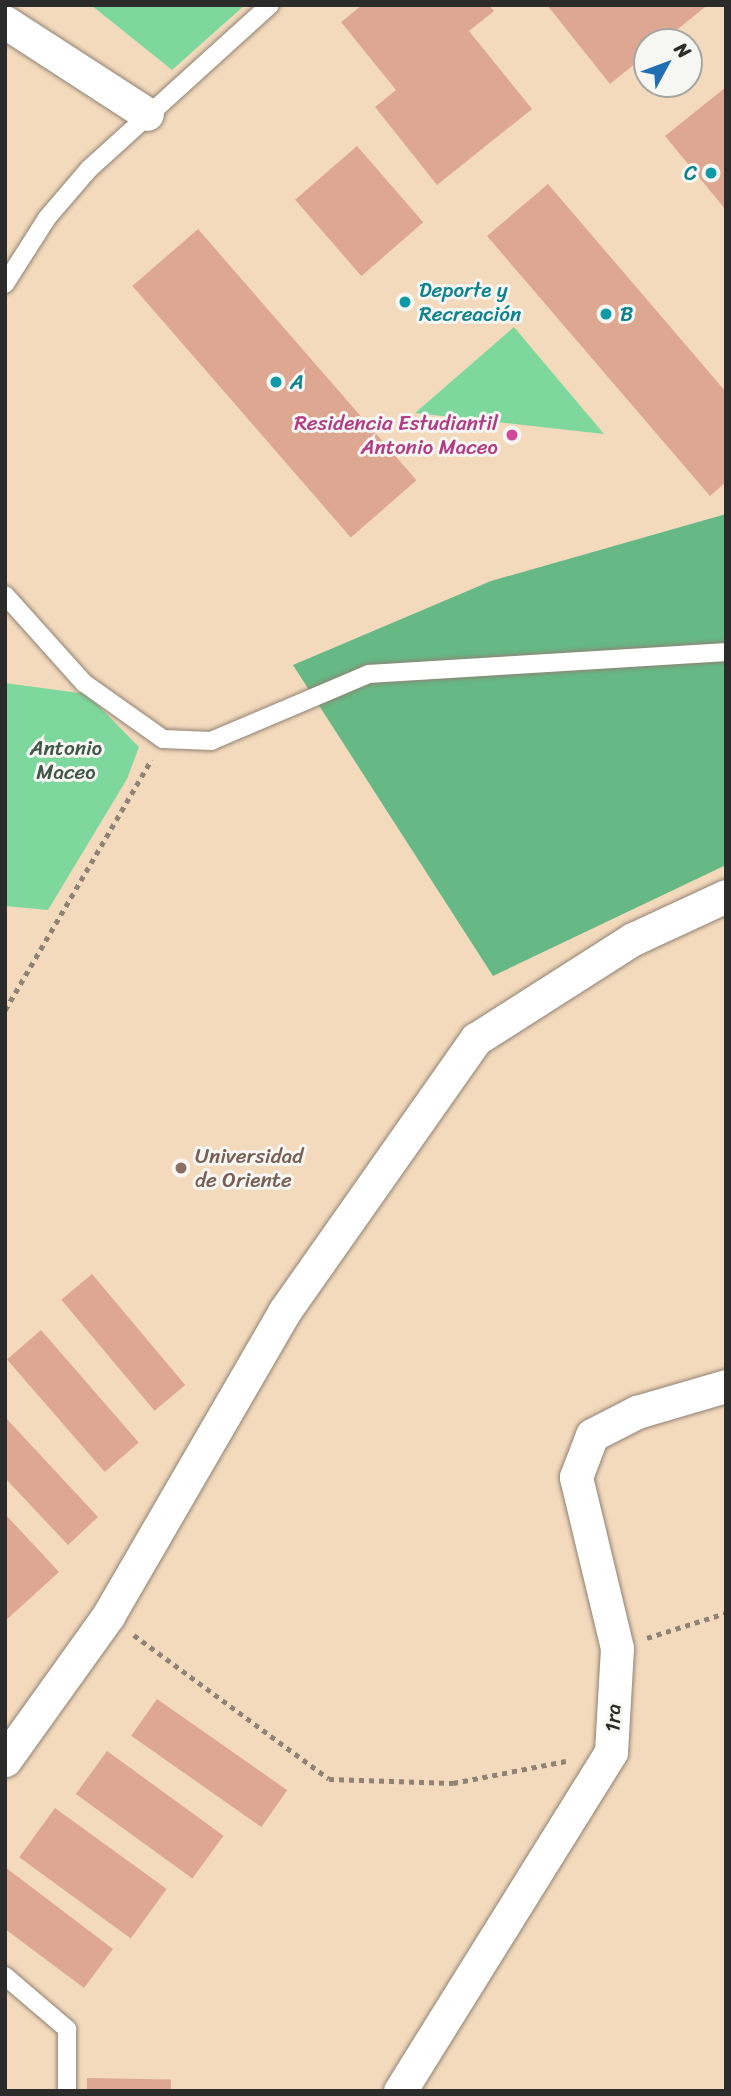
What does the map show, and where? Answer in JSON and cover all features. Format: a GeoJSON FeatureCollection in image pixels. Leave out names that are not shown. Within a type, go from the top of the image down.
{"type":"FeatureCollection","features":[{"type":"Feature","properties":{"kind":"street"},"geometry":{"type":"LineString","coordinates":[[5,22],[147,114]]}},
{"type":"Feature","properties":{"kind":"street"},"geometry":{"type":"LineString","coordinates":[[5,1760],[108,1616],[284,1312],[476,1039],[633,939],[726,896]]}},
{"type":"Feature","properties":{"kind":"street","name":"1ra"},"geometry":{"type":"LineString","coordinates":[[400,2091],[611,1752],[617,1648],[576,1477],[592,1435],[637,1412],[726,1386]]}},
{"type":"Feature","properties":{"kind":"lane"},"geometry":{"type":"LineString","coordinates":[[5,284],[47,218],[147,114],[270,5]]}},
{"type":"Feature","properties":{"kind":"lane"},"geometry":{"type":"LineString","coordinates":[[5,596],[84,683],[163,739],[211,741],[369,674],[726,652]]}},
{"type":"Feature","properties":{"kind":"lane"},"geometry":{"type":"LineString","coordinates":[[5,1976],[67,2029],[67,2091]]}},
{"type":"Feature","properties":{"kind":"path"},"geometry":{"type":"LineString","coordinates":[[5,1010],[163,739]]}},
{"type":"Feature","properties":{"kind":"path"},"geometry":{"type":"LineString","coordinates":[[617,1648],[726,1613]]}},
{"type":"Feature","properties":{"kind":"path"},"geometry":{"type":"LineString","coordinates":[[108,1616],[329,1779],[453,1783],[611,1752]]}},
{"type":"Feature","properties":{"kind":"green space"},"geometry":{"type":"Polygon","coordinates":[[[91,5],[245,5],[172,70],[91,5]]]}},
{"type":"Feature","properties":{"kind":"green space"},"geometry":{"type":"Polygon","coordinates":[[[514,327],[604,434],[415,413],[514,327]]]}},
{"type":"Feature","properties":{"kind":"green space"},"geometry":{"type":"Polygon","coordinates":[[[726,514],[726,865],[493,976],[293,665],[491,581],[726,514]]]}},
{"type":"Feature","properties":{"kind":"green space","name":"Antonio Maceo"},"geometry":{"type":"Polygon","coordinates":[[[5,683],[87,694],[139,747],[127,779],[48,910],[5,906],[5,683]]]}},
{"type":"Feature","properties":{"kind":"building"},"geometry":{"type":"Polygon","coordinates":[[[362,5],[489,5],[494,11],[469,31],[532,109],[437,185],[375,107],[396,90],[341,22],[362,5]]]}},
{"type":"Feature","properties":{"kind":"building"},"geometry":{"type":"Polygon","coordinates":[[[547,5],[705,7],[679,28],[633,28],[633,65],[610,84],[547,5]]]}},
{"type":"Feature","properties":{"kind":"building","name":"C"},"geometry":{"type":"Polygon","coordinates":[[[726,87],[726,210],[665,136],[726,87]]]}},
{"type":"Feature","properties":{"kind":"building"},"geometry":{"type":"Polygon","coordinates":[[[357,146],[423,222],[361,276],[295,200],[357,146]]]}},
{"type":"Feature","properties":{"kind":"building","name":"B"},"geometry":{"type":"Polygon","coordinates":[[[548,184],[726,392],[726,482],[710,496],[487,236],[548,184]]]}},
{"type":"Feature","properties":{"kind":"building","name":"A"},"geometry":{"type":"Polygon","coordinates":[[[198,229],[416,480],[351,537],[132,286],[198,229]]]}},
{"type":"Feature","properties":{"kind":"building"},"geometry":{"type":"Polygon","coordinates":[[[92,1274],[185,1385],[155,1411],[61,1300],[92,1274]]]}},
{"type":"Feature","properties":{"kind":"building"},"geometry":{"type":"Polygon","coordinates":[[[41,1330],[139,1442],[105,1472],[7,1360],[41,1330]]]}},
{"type":"Feature","properties":{"kind":"building"},"geometry":{"type":"Polygon","coordinates":[[[5,1417],[98,1517],[68,1545],[5,1478],[5,1417]]]}},
{"type":"Feature","properties":{"kind":"building"},"geometry":{"type":"Polygon","coordinates":[[[5,1514],[59,1572],[5,1621],[5,1514]]]}},
{"type":"Feature","properties":{"kind":"building"},"geometry":{"type":"Polygon","coordinates":[[[157,1699],[287,1790],[261,1827],[131,1736],[157,1699]]]}},
{"type":"Feature","properties":{"kind":"building"},"geometry":{"type":"Polygon","coordinates":[[[107,1751],[223,1836],[192,1879],[76,1794],[107,1751]]]}},
{"type":"Feature","properties":{"kind":"building"},"geometry":{"type":"Polygon","coordinates":[[[55,1808],[167,1889],[131,1938],[19,1857],[55,1808]]]}},
{"type":"Feature","properties":{"kind":"building"},"geometry":{"type":"Polygon","coordinates":[[[5,1867],[113,1949],[84,1988],[5,1929],[5,1867]]]}},
{"type":"Feature","properties":{"kind":"building"},"geometry":{"type":"Polygon","coordinates":[[[87,2078],[171,2079],[171,2091],[87,2091],[87,2078]]]}},
{"type":"Feature","properties":{"kind":"place","name":"C"},"geometry":{"type":"Point","coordinates":[711,173]}},
{"type":"Feature","properties":{"kind":"place","name":"Deporte y Recreación"},"geometry":{"type":"Point","coordinates":[405,302]}},
{"type":"Feature","properties":{"kind":"place","name":"B"},"geometry":{"type":"Point","coordinates":[606,314]}},
{"type":"Feature","properties":{"kind":"place","name":"A"},"geometry":{"type":"Point","coordinates":[276,382]}},
{"type":"Feature","properties":{"kind":"place","name":"Residencia Estudiantil Antonio Maceo"},"geometry":{"type":"Point","coordinates":[512,435]}},
{"type":"Feature","properties":{"kind":"place","name":"Universidad de Oriente"},"geometry":{"type":"Point","coordinates":[181,1168]}}]}
